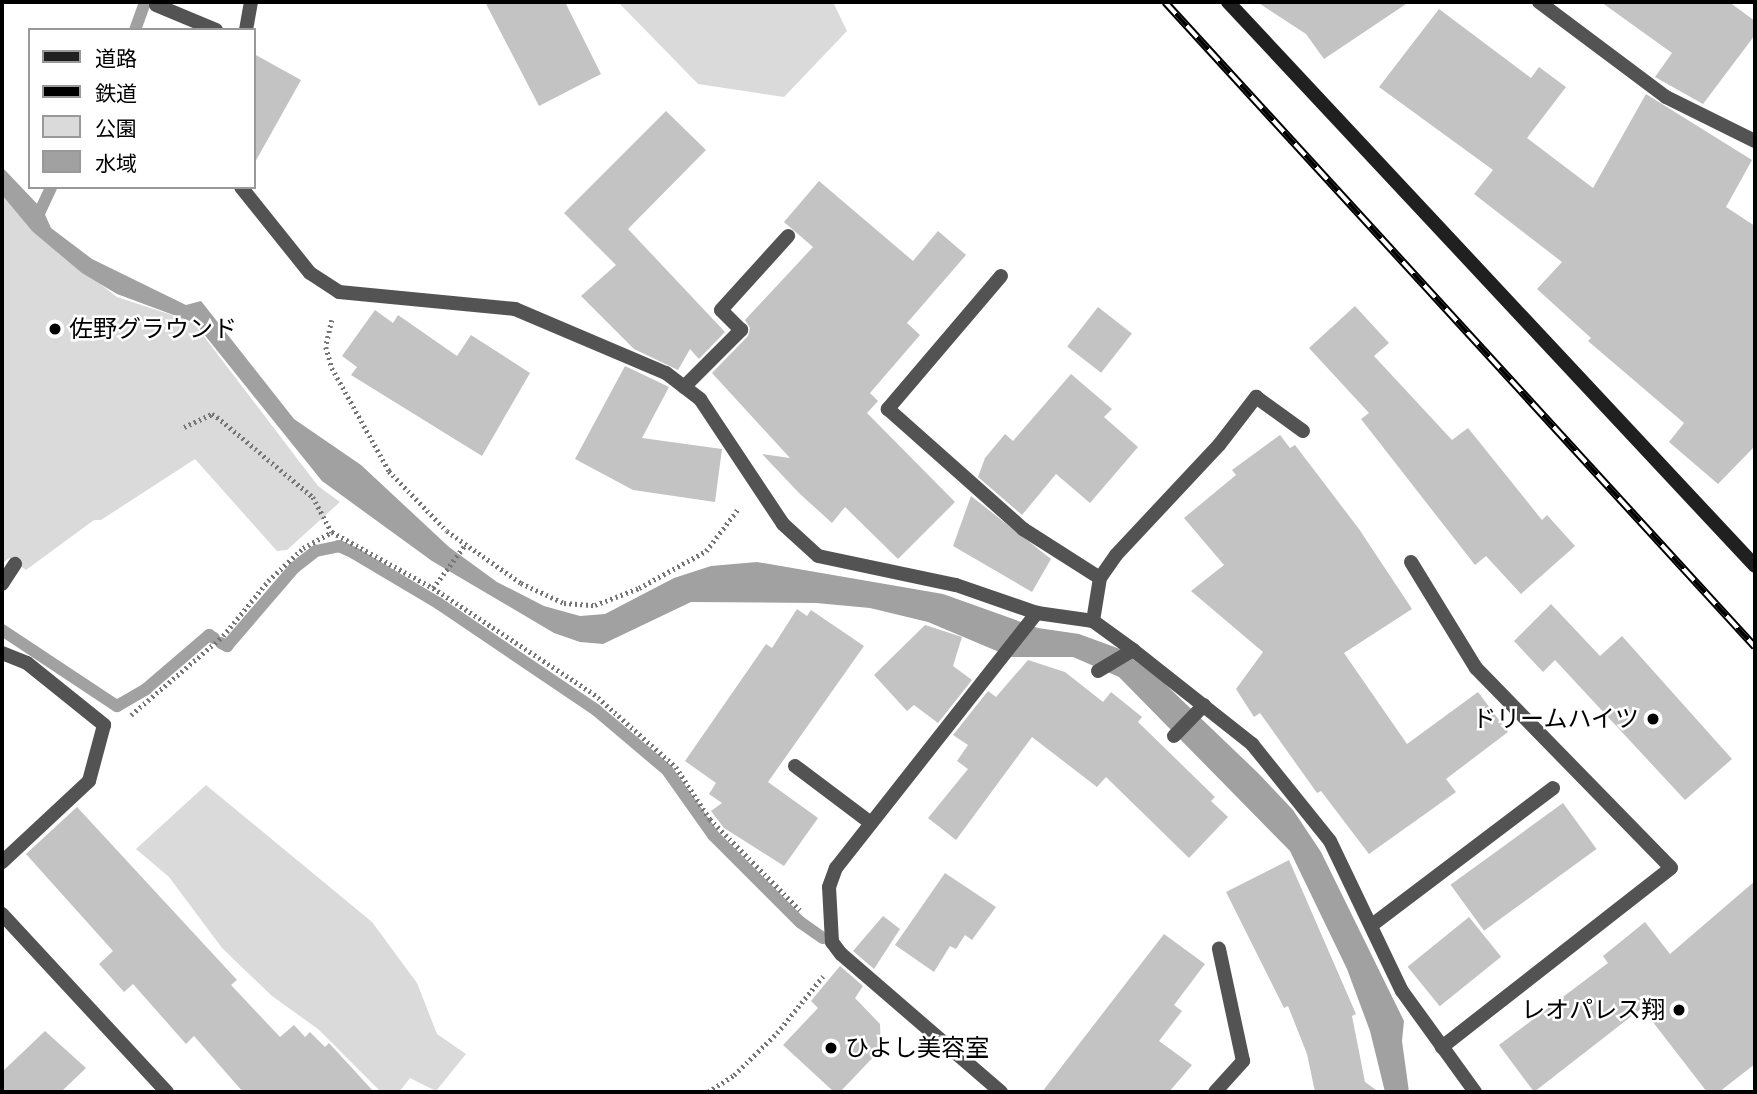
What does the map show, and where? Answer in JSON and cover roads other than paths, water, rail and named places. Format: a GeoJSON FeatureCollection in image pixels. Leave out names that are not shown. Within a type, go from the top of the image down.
{"type":"FeatureCollection","features":[{"type":"Feature","properties":{"kind":"street"},"geometry":{"type":"LineString","coordinates":[[246,28],[251,2]]}},
{"type":"Feature","properties":{"kind":"street"},"geometry":{"type":"LineString","coordinates":[[1228,2],[1755,566]]}},
{"type":"Feature","properties":{"kind":"street"},"geometry":{"type":"LineString","coordinates":[[1539,2],[1666,97],[1755,141]]}},
{"type":"Feature","properties":{"kind":"street"},"geometry":{"type":"LineString","coordinates":[[156,5],[211,28]]}},
{"type":"Feature","properties":{"kind":"street"},"geometry":{"type":"LineString","coordinates":[[243,189],[310,273],[339,292],[515,309],[666,373],[700,399],[783,524],[818,556],[956,585],[1037,613],[1093,621],[1133,650],[1252,744],[1330,841],[1402,991],[1475,1092]]}},
{"type":"Feature","properties":{"kind":"street"},"geometry":{"type":"LineString","coordinates":[[684,387],[741,330],[721,310],[788,236]]}},
{"type":"Feature","properties":{"kind":"street"},"geometry":{"type":"LineString","coordinates":[[1001,276],[888,409],[1023,529],[1100,578]]}},
{"type":"Feature","properties":{"kind":"street"},"geometry":{"type":"LineString","coordinates":[[1093,621],[1100,578],[1219,445],[1256,397],[1303,431]]}},
{"type":"Feature","properties":{"kind":"street"},"geometry":{"type":"LineString","coordinates":[[1410,562],[1476,667],[1671,868],[1443,1047]]}},
{"type":"Feature","properties":{"kind":"street"},"geometry":{"type":"LineString","coordinates":[[2,584],[15,564]]}},
{"type":"Feature","properties":{"kind":"street"},"geometry":{"type":"LineString","coordinates":[[1001,1092],[841,954],[830,930],[829,887],[836,868],[1037,613]]}},
{"type":"Feature","properties":{"kind":"street"},"geometry":{"type":"LineString","coordinates":[[1098,671],[1133,650]]}},
{"type":"Feature","properties":{"kind":"street"},"geometry":{"type":"LineString","coordinates":[[2,653],[27,663],[104,725],[89,781],[2,862]]}},
{"type":"Feature","properties":{"kind":"street"},"geometry":{"type":"LineString","coordinates":[[1174,736],[1204,705]]}},
{"type":"Feature","properties":{"kind":"street"},"geometry":{"type":"LineString","coordinates":[[795,766],[871,823]]}},
{"type":"Feature","properties":{"kind":"street"},"geometry":{"type":"LineString","coordinates":[[1372,925],[1553,788]]}},
{"type":"Feature","properties":{"kind":"street"},"geometry":{"type":"LineString","coordinates":[[2,914],[167,1092]]}},
{"type":"Feature","properties":{"kind":"street"},"geometry":{"type":"LineString","coordinates":[[1215,1092],[1243,1061],[1219,949]]}},
{"type":"Feature","properties":{"kind":"water"},"geometry":{"type":"Polygon","coordinates":[[[2,167],[43,210],[51,228],[92,259],[186,305],[201,301],[294,419],[361,465],[449,547],[497,582],[544,606],[580,616],[605,614],[674,578],[711,566],[757,562],[943,594],[1038,628],[1079,634],[1120,649],[1164,683],[1258,773],[1293,810],[1321,852],[1404,1021],[1402,1041],[1409,1092],[1385,1092],[1370,1031],[1347,969],[1290,851],[1119,677],[1073,657],[1011,657],[928,622],[870,608],[816,603],[691,602],[603,644],[580,642],[554,633],[432,561],[322,481],[195,323],[117,294],[82,273],[32,231],[2,195],[2,167]]]}},
{"type":"Feature","properties":{"kind":"waterway"},"geometry":{"type":"LineString","coordinates":[[136,28],[145,2]]}},
{"type":"Feature","properties":{"kind":"waterway"},"geometry":{"type":"LineString","coordinates":[[35,222],[50,189]]}},
{"type":"Feature","properties":{"kind":"waterway"},"geometry":{"type":"LineString","coordinates":[[221,643],[227,646],[294,568],[316,551],[339,546],[354,553],[438,603],[596,710],[667,770],[713,835],[800,922],[823,938]]}},
{"type":"Feature","properties":{"kind":"waterway"},"geometry":{"type":"LineString","coordinates":[[2,630],[117,706],[146,689],[209,635],[214,638]]}},
{"type":"Feature","properties":{"kind":"railway"},"geometry":{"type":"LineString","coordinates":[[1165,2],[1755,647]]}},
{"type":"Feature","properties":{"kind":"place","name":"佐野グラウンド"},"geometry":{"type":"Point","coordinates":[55,329]}},
{"type":"Feature","properties":{"kind":"place","name":"ドリームハイツ"},"geometry":{"type":"Point","coordinates":[1653,719]}},
{"type":"Feature","properties":{"kind":"place","name":"レオパレス翔"},"geometry":{"type":"Point","coordinates":[1679,1010]}},
{"type":"Feature","properties":{"kind":"place","name":"ひよし美容室"},"geometry":{"type":"Point","coordinates":[831,1048]}}]}
